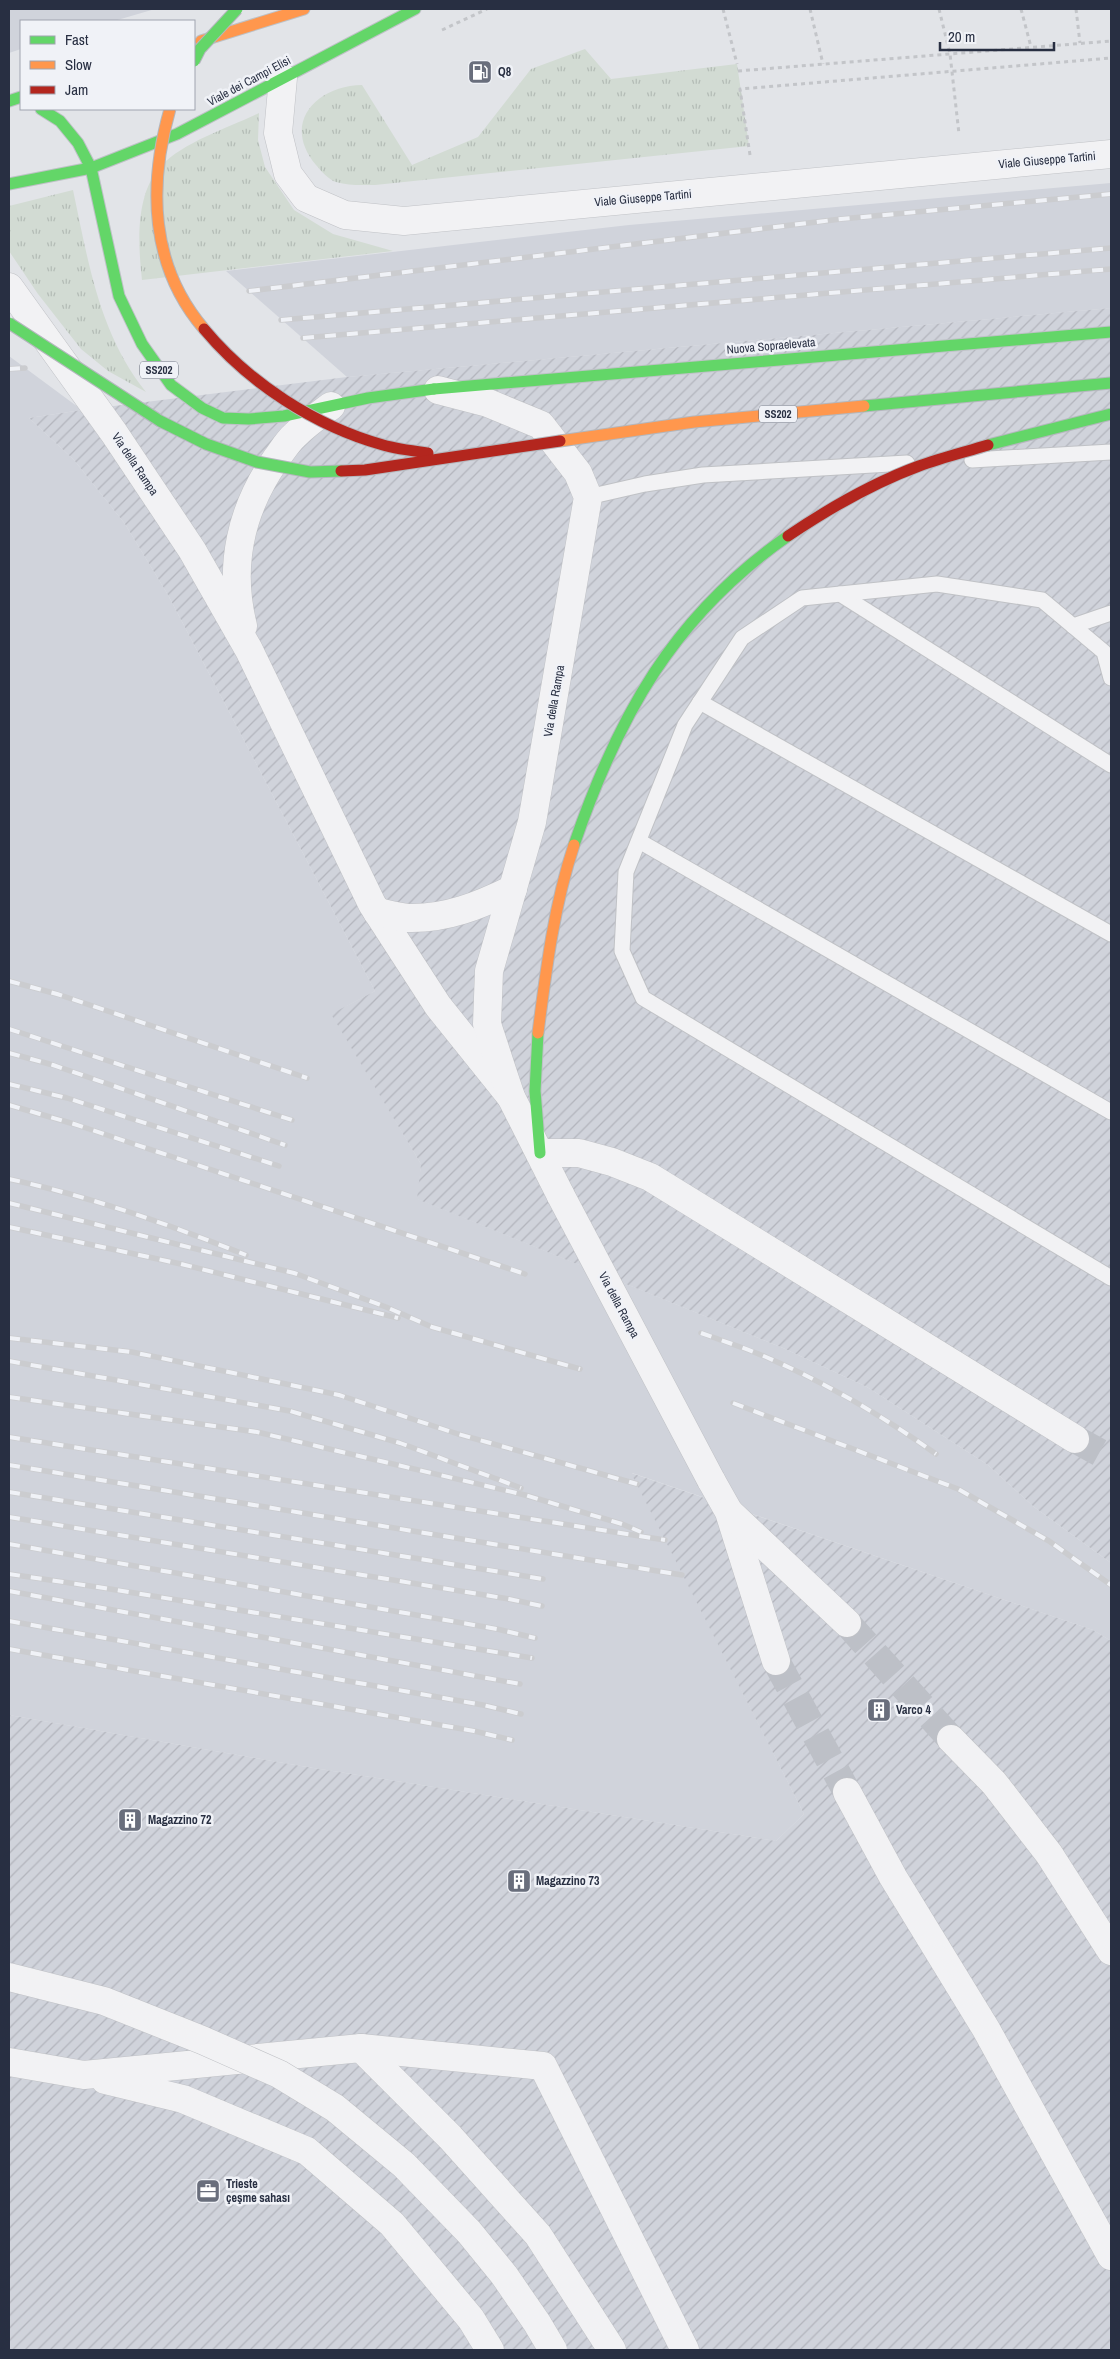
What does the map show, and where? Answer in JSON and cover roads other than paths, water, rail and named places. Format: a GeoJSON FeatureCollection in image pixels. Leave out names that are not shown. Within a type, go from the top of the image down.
{"type":"FeatureCollection","features":[{"type":"Feature","properties":{"kind":"main road"},"geometry":{"type":"LineString","coordinates":[[195,59],[200,49],[237,9]]}},
{"type":"Feature","properties":{"kind":"main road"},"geometry":{"type":"LineString","coordinates":[[195,44],[304,9]]}},
{"type":"Feature","properties":{"kind":"main road","name":"Viale dei Campi Elisi"},"geometry":{"type":"LineString","coordinates":[[9,184],[91,168],[177,134],[415,9]]}},
{"type":"Feature","properties":{"kind":"main road","name":"SS202"},"geometry":{"type":"LineString","coordinates":[[43,110],[60,121],[78,143],[91,168],[119,296],[142,344],[171,385],[202,408],[223,418],[249,419],[284,416],[331,406],[434,389]]}},
{"type":"Feature","properties":{"kind":"main road","name":"SS202"},"geometry":{"type":"LineString","coordinates":[[170,110],[160,140],[154,191],[160,239],[177,292],[209,338],[285,400],[330,424],[377,444],[447,457]]}},
{"type":"Feature","properties":{"kind":"main road","name":"SS202"},"geometry":{"type":"LineString","coordinates":[[9,322],[160,421],[206,444],[257,462],[310,472],[365,470],[694,422],[1111,383]]}},
{"type":"Feature","properties":{"kind":"main road","name":"Nuova Sopraelevata"},"geometry":{"type":"LineString","coordinates":[[434,389],[1111,332]]}},
{"type":"Feature","properties":{"kind":"main road"},"geometry":{"type":"LineString","coordinates":[[540,1154],[535,1091],[544,972],[576,838],[607,753],[638,695],[675,640],[726,584],[776,545],[839,506],[915,468],[997,442],[1111,414]]}},
{"type":"Feature","properties":{"kind":"street","name":"Viale Giuseppe Tartini"},"geometry":{"type":"LineString","coordinates":[[283,78],[278,133],[288,174],[306,198],[345,215],[375,218],[404,220],[1111,154]]}},
{"type":"Feature","properties":{"kind":"street","name":"Via della Rampa"},"geometry":{"type":"LineString","coordinates":[[9,287],[114,434],[192,550],[249,650],[377,912],[438,1006],[510,1097]]}},
{"type":"Feature","properties":{"kind":"street"},"geometry":{"type":"LineString","coordinates":[[434,389],[488,403],[540,425],[578,473],[588,496]]}},
{"type":"Feature","properties":{"kind":"street","name":"Via della Rampa"},"geometry":{"type":"LineString","coordinates":[[249,650],[237,603],[236,562],[243,522],[263,477],[294,436],[331,406]]}},
{"type":"Feature","properties":{"kind":"street","name":"Via della Rampa"},"geometry":{"type":"LineString","coordinates":[[588,496],[532,822],[489,971],[487,1024],[510,1097],[728,1512],[776,1661]]}},
{"type":"Feature","properties":{"kind":"street"},"geometry":{"type":"LineString","coordinates":[[377,912],[407,918],[447,915],[478,906],[513,889]]}},
{"type":"Feature","properties":{"kind":"street"},"geometry":{"type":"LineString","coordinates":[[540,1154],[579,1153],[612,1162],[650,1177],[1075,1439]]}},
{"type":"Feature","properties":{"kind":"street","name":"Via della Rampa"},"geometry":{"type":"LineString","coordinates":[[728,1512],[847,1623]]}},
{"type":"Feature","properties":{"kind":"street"},"geometry":{"type":"LineString","coordinates":[[952,1738],[994,1783],[1049,1854],[1111,1951]]}},
{"type":"Feature","properties":{"kind":"street"},"geometry":{"type":"LineString","coordinates":[[847,1792],[893,1877],[986,2029],[1111,2256]]}},
{"type":"Feature","properties":{"kind":"street"},"geometry":{"type":"LineString","coordinates":[[9,1977],[104,2001],[202,2040],[279,2074],[335,2108],[404,2165],[469,2232],[504,2275],[538,2323],[553,2350]]}},
{"type":"Feature","properties":{"kind":"street"},"geometry":{"type":"LineString","coordinates":[[361,2048],[450,2137],[538,2234],[612,2350]]}},
{"type":"Feature","properties":{"kind":"street"},"geometry":{"type":"LineString","coordinates":[[84,2075],[361,2048],[544,2066],[685,2350]]}},
{"type":"Feature","properties":{"kind":"street"},"geometry":{"type":"LineString","coordinates":[[9,2062],[84,2075],[183,2099],[307,2151],[392,2224],[471,2319],[490,2350]]}},
{"type":"Feature","properties":{"kind":"lane"},"geometry":{"type":"LineString","coordinates":[[588,496],[645,484],[703,475],[1111,452]]}},
{"type":"Feature","properties":{"kind":"lane"},"geometry":{"type":"LineString","coordinates":[[1111,678],[1104,652],[1042,600],[937,584],[802,598],[742,638],[685,725],[626,872],[622,952],[643,998],[1111,1278]]}},
{"type":"Feature","properties":{"kind":"lane"},"geometry":{"type":"LineString","coordinates":[[840,594],[1111,765]]}},
{"type":"Feature","properties":{"kind":"lane"},"geometry":{"type":"LineString","coordinates":[[1073,626],[1111,613]]}},
{"type":"Feature","properties":{"kind":"lane"},"geometry":{"type":"LineString","coordinates":[[700,702],[1111,934]]}},
{"type":"Feature","properties":{"kind":"lane"},"geometry":{"type":"LineString","coordinates":[[639,840],[1111,1112]]}},
{"type":"Feature","properties":{"kind":"tunnel"},"geometry":{"type":"LineString","coordinates":[[1075,1439],[1111,1459]]}},
{"type":"Feature","properties":{"kind":"tunnel"},"geometry":{"type":"LineString","coordinates":[[847,1623],[951,1739]]}},
{"type":"Feature","properties":{"kind":"tunnel"},"geometry":{"type":"LineString","coordinates":[[776,1661],[847,1792]]}},
{"type":"Feature","properties":{"kind":"railway"},"geometry":{"type":"LineString","coordinates":[[249,291],[841,219],[1111,194]]}},
{"type":"Feature","properties":{"kind":"railway"},"geometry":{"type":"LineString","coordinates":[[281,320],[1111,248]]}},
{"type":"Feature","properties":{"kind":"railway"},"geometry":{"type":"LineString","coordinates":[[303,338],[1111,269]]}},
{"type":"Feature","properties":{"kind":"railway"},"geometry":{"type":"LineString","coordinates":[[9,369],[25,368]]}},
{"type":"Feature","properties":{"kind":"railway"},"geometry":{"type":"LineString","coordinates":[[9,981],[57,994],[307,1078]]}},
{"type":"Feature","properties":{"kind":"railway"},"geometry":{"type":"LineString","coordinates":[[9,1029],[292,1120]]}},
{"type":"Feature","properties":{"kind":"railway"},"geometry":{"type":"LineString","coordinates":[[9,1053],[53,1065],[285,1145]]}},
{"type":"Feature","properties":{"kind":"railway"},"geometry":{"type":"LineString","coordinates":[[9,1084],[67,1098],[279,1166]]}},
{"type":"Feature","properties":{"kind":"railway"},"geometry":{"type":"LineString","coordinates":[[9,1105],[74,1124],[525,1274]]}},
{"type":"Feature","properties":{"kind":"railway"},"geometry":{"type":"LineString","coordinates":[[9,1179],[70,1194],[129,1212],[246,1255]]}},
{"type":"Feature","properties":{"kind":"railway"},"geometry":{"type":"LineString","coordinates":[[9,1203],[294,1273],[386,1307],[432,1327],[580,1369]]}},
{"type":"Feature","properties":{"kind":"railway"},"geometry":{"type":"LineString","coordinates":[[9,1227],[181,1264],[398,1318]]}},
{"type":"Feature","properties":{"kind":"railway"},"geometry":{"type":"LineString","coordinates":[[701,1333],[758,1354],[832,1389],[896,1426],[936,1454]]}},
{"type":"Feature","properties":{"kind":"railway"},"geometry":{"type":"LineString","coordinates":[[9,1338],[132,1352],[339,1395],[458,1434],[637,1484]]}},
{"type":"Feature","properties":{"kind":"railway"},"geometry":{"type":"LineString","coordinates":[[9,1361],[290,1411],[400,1443],[521,1488]]}},
{"type":"Feature","properties":{"kind":"railway"},"geometry":{"type":"LineString","coordinates":[[9,1397],[257,1432],[525,1495],[622,1524],[641,1532]]}},
{"type":"Feature","properties":{"kind":"railway"},"geometry":{"type":"LineString","coordinates":[[733,1403],[958,1489],[1049,1541],[1111,1585]]}},
{"type":"Feature","properties":{"kind":"railway"},"geometry":{"type":"LineString","coordinates":[[9,1437],[665,1540]]}},
{"type":"Feature","properties":{"kind":"railway"},"geometry":{"type":"LineString","coordinates":[[9,1465],[682,1575]]}},
{"type":"Feature","properties":{"kind":"railway"},"geometry":{"type":"LineString","coordinates":[[9,1492],[543,1579]]}},
{"type":"Feature","properties":{"kind":"railway"},"geometry":{"type":"LineString","coordinates":[[9,1517],[542,1606]]}},
{"type":"Feature","properties":{"kind":"railway"},"geometry":{"type":"LineString","coordinates":[[9,1544],[497,1629],[535,1638]]}},
{"type":"Feature","properties":{"kind":"railway"},"geometry":{"type":"LineString","coordinates":[[9,1574],[532,1658]]}},
{"type":"Feature","properties":{"kind":"railway"},"geometry":{"type":"LineString","coordinates":[[9,1591],[520,1684]]}},
{"type":"Feature","properties":{"kind":"railway"},"geometry":{"type":"LineString","coordinates":[[9,1621],[483,1705],[521,1714]]}},
{"type":"Feature","properties":{"kind":"railway"},"geometry":{"type":"LineString","coordinates":[[9,1649],[474,1731],[512,1740]]}},
{"type":"Feature","properties":{"kind":"place","name":"Q8"},"geometry":{"type":"Point","coordinates":[480,72]}},
{"type":"Feature","properties":{"kind":"place","name":"Varco 4"},"geometry":{"type":"Point","coordinates":[879,1710]}},
{"type":"Feature","properties":{"kind":"place","name":"Magazzino 72"},"geometry":{"type":"Point","coordinates":[130,1820]}},
{"type":"Feature","properties":{"kind":"place","name":"Magazzino 73"},"geometry":{"type":"Point","coordinates":[519,1881]}},
{"type":"Feature","properties":{"kind":"place","name":"Trieste çeşme sahası"},"geometry":{"type":"Point","coordinates":[208,2191]}}]}
